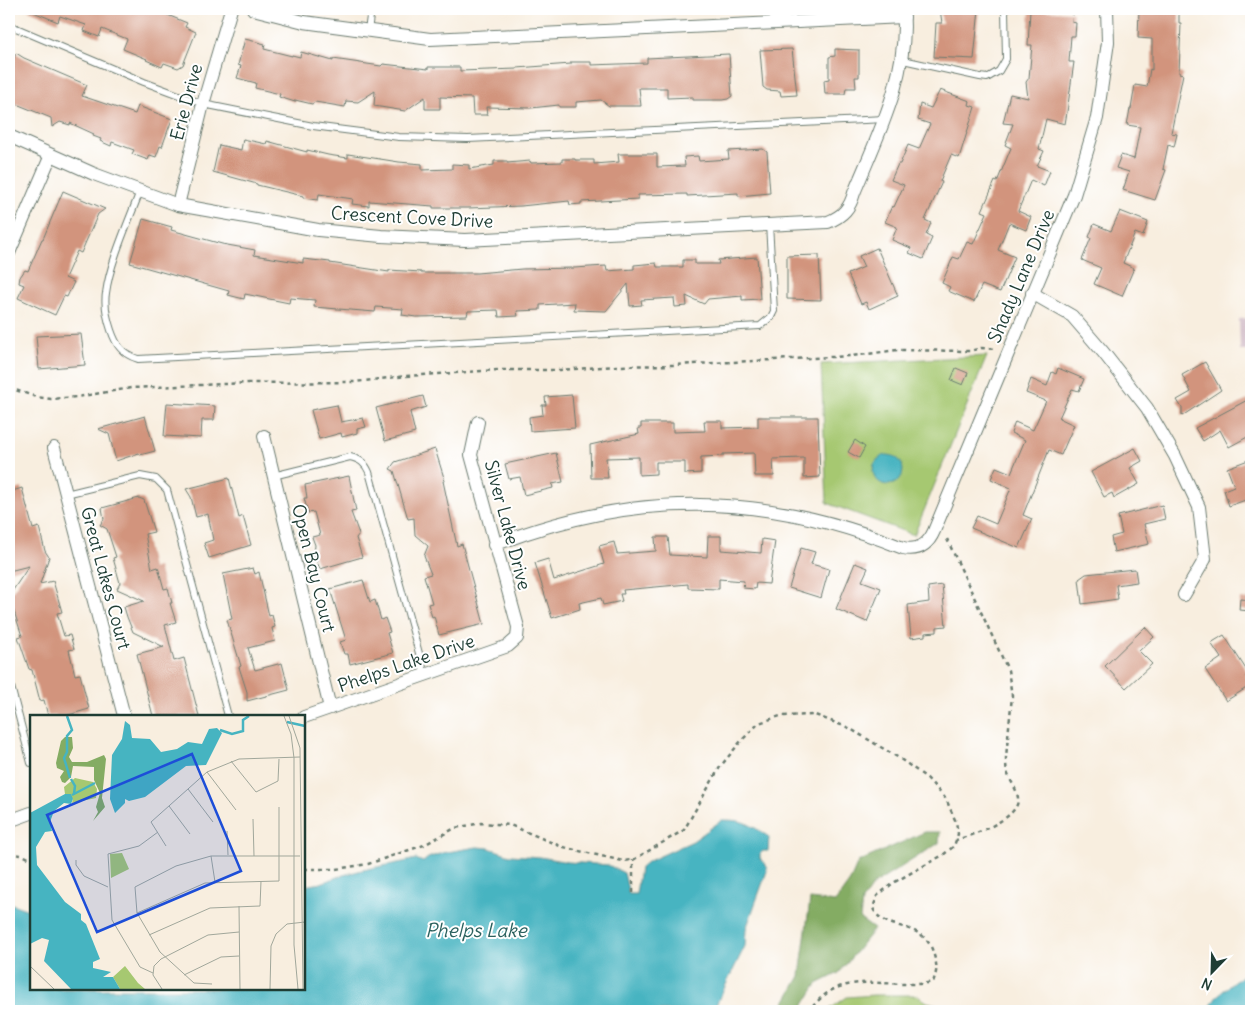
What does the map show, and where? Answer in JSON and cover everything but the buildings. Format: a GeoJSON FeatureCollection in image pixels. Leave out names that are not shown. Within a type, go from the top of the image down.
{"type":"FeatureCollection","features":[{"type":"Feature","properties":{"kind":"street","name":"Erie Drive"},"geometry":{"type":"LineString","coordinates":[[178,205],[203,104],[231,9]]}},
{"type":"Feature","properties":{"kind":"street"},"geometry":{"type":"LineString","coordinates":[[253,9],[304,22],[430,39],[904,13],[903,60],[884,119]]}},
{"type":"Feature","properties":{"kind":"street","name":"Shady Lane Drive"},"geometry":{"type":"LineString","coordinates":[[494,544],[532,530],[586,516],[617,510],[681,504],[746,507],[778,511],[842,525],[903,548],[911,549],[926,544],[934,531],[1074,195],[1097,118],[1108,42],[1107,9]]}},
{"type":"Feature","properties":{"kind":"street","name":"Crescent Cove Drive"},"geometry":{"type":"LineString","coordinates":[[9,136],[94,174],[178,205],[318,230],[381,236],[465,240],[828,222],[846,212],[851,203],[884,119]]}},
{"type":"Feature","properties":{"kind":"street"},"geometry":{"type":"LineString","coordinates":[[9,253],[51,155]]}},
{"type":"Feature","properties":{"kind":"street"},"geometry":{"type":"LineString","coordinates":[[1032,293],[1072,316],[1147,408],[1175,456],[1199,506],[1205,559],[1184,595]]}},
{"type":"Feature","properties":{"kind":"street","name":"Silver Lake Drive"},"geometry":{"type":"LineString","coordinates":[[478,422],[471,455],[518,627],[516,638]]}},
{"type":"Feature","properties":{"kind":"street","name":"Open Bay Court"},"geometry":{"type":"LineString","coordinates":[[264,436],[330,708]]}},
{"type":"Feature","properties":{"kind":"street","name":"Great Lakes Court"},"geometry":{"type":"LineString","coordinates":[[54,448],[124,715]]}},
{"type":"Feature","properties":{"kind":"street","name":"Phelps Lake Drive"},"geometry":{"type":"LineString","coordinates":[[305,717],[508,646],[516,638]]}},
{"type":"Feature","properties":{"kind":"street"},"geometry":{"type":"LineString","coordinates":[[9,821],[30,813]]}},
{"type":"Feature","properties":{"kind":"lane"},"geometry":{"type":"LineString","coordinates":[[368,31],[371,9]]}},
{"type":"Feature","properties":{"kind":"lane"},"geometry":{"type":"LineString","coordinates":[[903,60],[980,77],[994,75],[1004,66],[1006,59],[1005,9]]}},
{"type":"Feature","properties":{"kind":"lane"},"geometry":{"type":"LineString","coordinates":[[9,25],[144,82],[203,104],[313,126],[398,137],[468,139],[884,119]]}},
{"type":"Feature","properties":{"kind":"lane"},"geometry":{"type":"LineString","coordinates":[[140,191],[110,274],[105,294],[106,315],[118,346],[123,353],[138,359],[760,326],[771,317],[774,311],[769,224]]}},
{"type":"Feature","properties":{"kind":"lane"},"geometry":{"type":"LineString","coordinates":[[273,476],[350,457],[356,458],[366,466],[425,674]]}},
{"type":"Feature","properties":{"kind":"lane"},"geometry":{"type":"LineString","coordinates":[[66,494],[140,476],[156,479],[167,490],[228,715]]}},
{"type":"Feature","properties":{"kind":"lane"},"geometry":{"type":"LineString","coordinates":[[9,680],[30,760]]}},
{"type":"Feature","properties":{"kind":"path"},"geometry":{"type":"LineString","coordinates":[[9,388],[37,397],[51,399],[77,397],[131,388],[248,383],[355,382],[459,372],[684,365],[851,356],[898,350],[970,350],[980,348],[994,349],[1007,354]]}},
{"type":"Feature","properties":{"kind":"path"},"geometry":{"type":"LineString","coordinates":[[948,539],[1008,670],[1012,696],[1006,757],[1008,773],[1018,798],[1014,810],[1008,816],[973,834],[956,840]]}},
{"type":"Feature","properties":{"kind":"path"},"geometry":{"type":"LineString","coordinates":[[305,869],[336,869],[368,864],[424,845],[455,828],[481,823],[510,825],[560,846],[623,861],[633,860],[684,830],[720,767],[741,741],[760,723],[780,716],[815,715],[849,728],[899,758],[927,778],[946,799],[956,822],[958,834],[954,846],[943,855],[893,884],[877,896],[873,908],[876,916],[887,922],[911,929],[923,935],[931,945],[936,962],[937,971],[933,982],[920,984],[850,984],[830,991],[810,1011]]}},
{"type":"Feature","properties":{"kind":"path"},"geometry":{"type":"LineString","coordinates":[[9,854],[22,855],[30,859]]}},
{"type":"Feature","properties":{"kind":"path"},"geometry":{"type":"LineString","coordinates":[[633,860],[633,893]]}},
{"type":"Feature","properties":{"kind":"shaded area"},"geometry":{"type":"Polygon","coordinates":[[[1251,318],[1251,351],[1240,351],[1239,319],[1251,318]]]}},
{"type":"Feature","properties":{"kind":"green space"},"geometry":{"type":"Polygon","coordinates":[[[987,356],[914,535],[827,503],[821,364],[987,356]]]}},
{"type":"Feature","properties":{"kind":"green space"},"geometry":{"type":"Polygon","coordinates":[[[925,832],[940,832],[939,843],[873,885],[862,901],[860,919],[874,929],[839,973],[817,984],[800,1011],[780,1011],[800,976],[810,899],[835,902],[850,881],[858,862],[925,832]]]}},
{"type":"Feature","properties":{"kind":"green space"},"geometry":{"type":"Polygon","coordinates":[[[917,995],[927,1002],[961,1011],[827,1011],[847,997],[917,995]]]}},
{"type":"Feature","properties":{"kind":"water"},"geometry":{"type":"Polygon","coordinates":[[[888,455],[894,456],[902,464],[902,476],[894,484],[888,485],[882,484],[874,476],[873,470],[874,464],[882,456],[888,455]]]}},
{"type":"Feature","properties":{"kind":"water","name":"Phelps Lake"},"geometry":{"type":"Polygon","coordinates":[[[722,820],[747,824],[769,837],[768,851],[763,851],[760,854],[760,858],[766,865],[767,871],[746,929],[745,946],[713,1011],[9,1011],[9,903],[30,911],[30,990],[305,990],[305,886],[321,883],[362,870],[416,859],[423,862],[442,853],[477,847],[489,848],[510,855],[608,865],[624,873],[629,894],[636,894],[640,868],[647,862],[693,841],[722,820]]]}},
{"type":"Feature","properties":{"kind":"water"},"geometry":{"type":"Polygon","coordinates":[[[1251,968],[1251,1011],[1208,1011],[1217,996],[1251,968]]]}}]}
